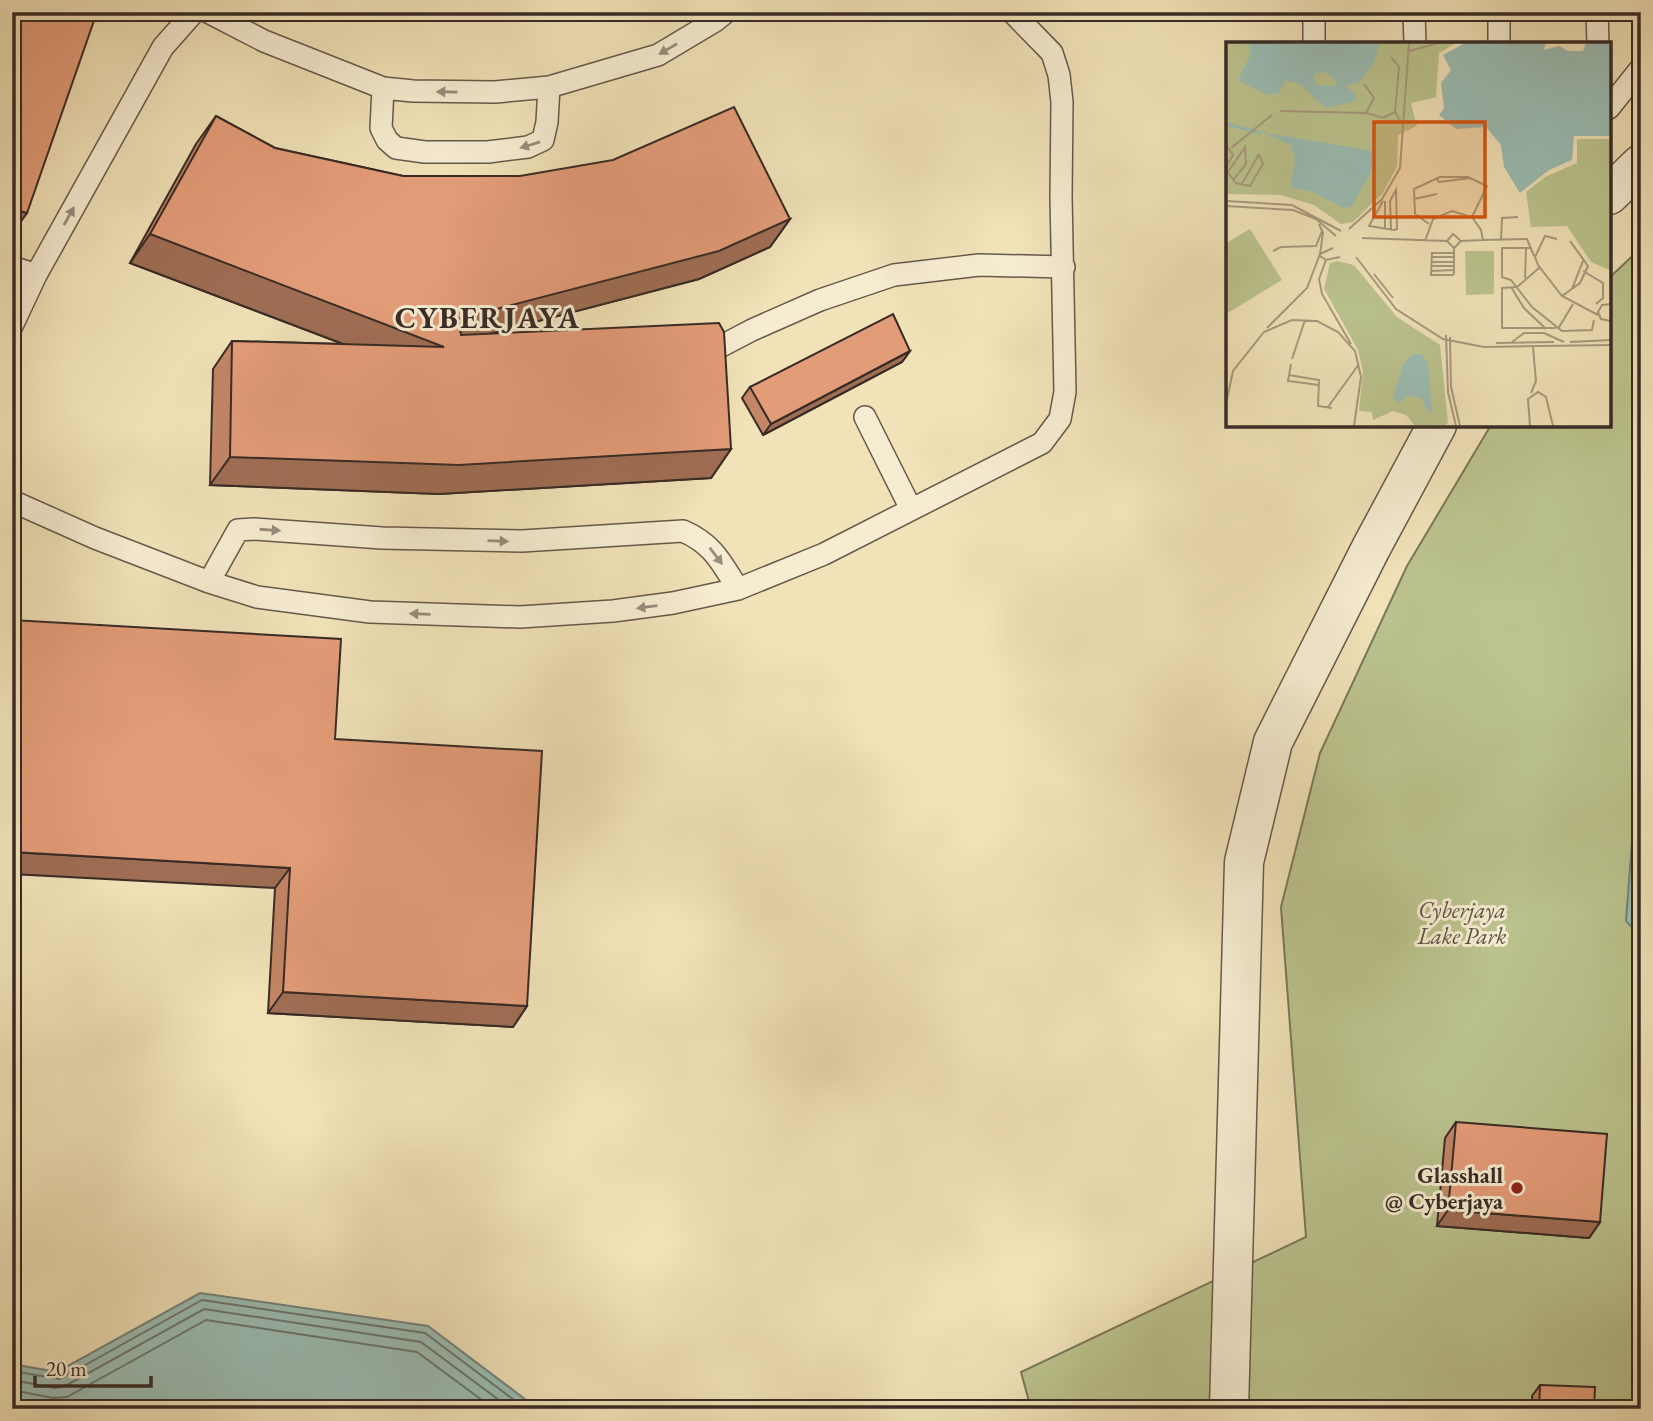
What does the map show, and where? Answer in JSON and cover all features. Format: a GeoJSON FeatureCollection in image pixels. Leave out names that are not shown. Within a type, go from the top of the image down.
{"type":"FeatureCollection","features":[{"type":"Feature","properties":{"kind":"street"},"geometry":{"type":"LineString","coordinates":[[1611,193],[1641,164]]}},
{"type":"Feature","properties":{"kind":"street"},"geometry":{"type":"LineString","coordinates":[[1235,1399],[1244,862],[1273,742],[1436,427]]}},
{"type":"Feature","properties":{"kind":"lane"},"geometry":{"type":"LineString","coordinates":[[12,326],[36,275],[163,47],[194,12]]}},
{"type":"Feature","properties":{"kind":"lane"},"geometry":{"type":"LineString","coordinates":[[208,12],[264,41],[383,88],[495,92],[549,87],[658,55],[726,12]]}},
{"type":"Feature","properties":{"kind":"lane"},"geometry":{"type":"LineString","coordinates":[[12,501],[94,538],[209,582],[257,597],[370,612],[520,617],[637,608],[738,589],[824,554],[1042,443],[1060,419],[1065,391],[1062,102],[1059,75],[1052,53],[1012,12]]}},
{"type":"Feature","properties":{"kind":"lane"},"geometry":{"type":"LineString","coordinates":[[1314,12],[1314,42]]}},
{"type":"Feature","properties":{"kind":"lane"},"geometry":{"type":"LineString","coordinates":[[1414,12],[1415,42]]}},
{"type":"Feature","properties":{"kind":"lane"},"geometry":{"type":"LineString","coordinates":[[1499,12],[1499,42]]}},
{"type":"Feature","properties":{"kind":"lane"},"geometry":{"type":"LineString","coordinates":[[1597,12],[1598,42]]}},
{"type":"Feature","properties":{"kind":"lane"},"geometry":{"type":"LineString","coordinates":[[1611,106],[1641,68]]}},
{"type":"Feature","properties":{"kind":"lane"},"geometry":{"type":"LineString","coordinates":[[383,88],[381,128],[387,140],[396,148],[425,152],[488,152],[528,147],[543,140],[549,87]]}},
{"type":"Feature","properties":{"kind":"lane"},"geometry":{"type":"LineString","coordinates":[[712,351],[820,300],[894,275],[979,265],[1064,267]]}},
{"type":"Feature","properties":{"kind":"lane"},"geometry":{"type":"LineString","coordinates":[[12,267],[36,275]]}},
{"type":"Feature","properties":{"kind":"lane"},"geometry":{"type":"LineString","coordinates":[[865,417],[911,509]]}},
{"type":"Feature","properties":{"kind":"lane"},"geometry":{"type":"LineString","coordinates":[[209,582],[237,530],[382,538],[522,541],[683,531],[699,538],[713,550],[738,589]]}},
{"type":"Feature","properties":{"kind":"green space","name":"Cyberjaya Lake Park"},"geometry":{"type":"Polygon","coordinates":[[[1641,248],[1641,1409],[1031,1409],[1021,1372],[1306,1237],[1281,907],[1320,753],[1407,566],[1490,427],[1611,427],[1611,276],[1641,248]]]}},
{"type":"Feature","properties":{"kind":"water"},"geometry":{"type":"Polygon","coordinates":[[[1641,771],[1641,937],[1626,921],[1637,777],[1641,771]]]}},
{"type":"Feature","properties":{"kind":"water"},"geometry":{"type":"Polygon","coordinates":[[[200,1293],[428,1326],[538,1409],[12,1409],[12,1364],[57,1372],[200,1293]]]}},
{"type":"Feature","properties":{"kind":"building"},"geometry":{"type":"Polygon","coordinates":[[[12,12],[97,12],[27,213],[12,209],[12,12]]]}},
{"type":"Feature","properties":{"kind":"building"},"geometry":{"type":"Polygon","coordinates":[[[734,107],[790,219],[719,251],[458,319],[461,335],[719,323],[724,332],[731,449],[459,465],[230,457],[232,341],[444,347],[150,234],[216,116],[275,148],[403,176],[520,176],[613,160],[734,107]]]}},
{"type":"Feature","properties":{"kind":"building"},"geometry":{"type":"Polygon","coordinates":[[[893,314],[910,351],[771,424],[750,387],[893,314]]]}},
{"type":"Feature","properties":{"kind":"building"},"geometry":{"type":"Polygon","coordinates":[[[12,620],[341,639],[335,739],[542,751],[527,1006],[283,992],[290,868],[12,852],[12,620]]]}},
{"type":"Feature","properties":{"kind":"building","name":"Glasshall @ Cyberjaya"},"geometry":{"type":"Polygon","coordinates":[[[1456,1122],[1607,1134],[1600,1222],[1448,1210],[1456,1122]]]}},
{"type":"Feature","properties":{"kind":"building"},"geometry":{"type":"Polygon","coordinates":[[[1540,1385],[1595,1387],[1594,1409],[1539,1409],[1540,1385]]]}},
{"type":"Feature","properties":{"kind":"place","name":"Glasshall @ Cyberjaya"},"geometry":{"type":"Point","coordinates":[1517,1188]}},
{"type":"Feature","properties":{"kind":"district","name":"CYBERJAYA"},"geometry":{"type":"Point","coordinates":[488,318]}}]}
